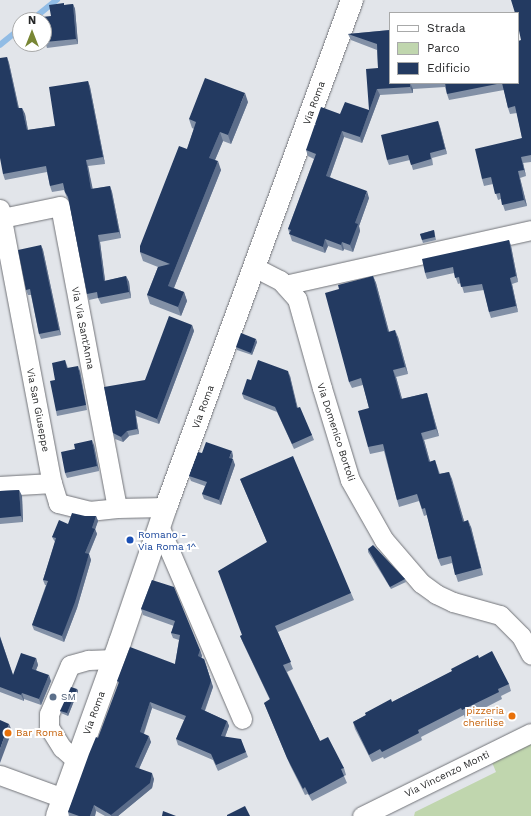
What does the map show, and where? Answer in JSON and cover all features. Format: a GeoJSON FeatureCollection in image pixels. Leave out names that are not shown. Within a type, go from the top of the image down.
{"type":"FeatureCollection","features":[{"type":"Feature","properties":{"kind":"main road","name":"Via Roma"},"geometry":{"type":"LineString","coordinates":[[60,807],[114,659],[163,517],[352,0]]}},
{"type":"Feature","properties":{"kind":"street","name":"Via Via Sant'Anna"},"geometry":{"type":"LineString","coordinates":[[1,213],[60,206],[117,508]]}},
{"type":"Feature","properties":{"kind":"street","name":"Via San Giuseppe"},"geometry":{"type":"LineString","coordinates":[[1,213],[52,483],[58,503],[89,511],[117,508],[163,517]]}},
{"type":"Feature","properties":{"kind":"street"},"geometry":{"type":"LineString","coordinates":[[285,285],[531,230]]}},
{"type":"Feature","properties":{"kind":"street","name":"Via Domenico Bortoli"},"geometry":{"type":"LineString","coordinates":[[254,267],[280,280],[297,299],[350,480],[384,540],[421,583],[436,594],[453,602],[500,615],[521,636],[531,654]]}},
{"type":"Feature","properties":{"kind":"street"},"geometry":{"type":"LineString","coordinates":[[0,486],[52,483]]}},
{"type":"Feature","properties":{"kind":"street"},"geometry":{"type":"LineString","coordinates":[[163,517],[242,719]]}},
{"type":"Feature","properties":{"kind":"street"},"geometry":{"type":"LineString","coordinates":[[76,760],[62,748],[49,727],[49,714],[70,665],[88,660],[114,659]]}},
{"type":"Feature","properties":{"kind":"street","name":"Via Vincenzo Monti"},"geometry":{"type":"LineString","coordinates":[[362,816],[531,732]]}},
{"type":"Feature","properties":{"kind":"street"},"geometry":{"type":"LineString","coordinates":[[0,775],[60,807]]}},
{"type":"Feature","properties":{"kind":"green space"},"geometry":{"type":"Polygon","coordinates":[[[531,735],[531,816],[414,816],[415,812],[496,772],[489,755],[531,735]]]}},
{"type":"Feature","properties":{"kind":"building"},"geometry":{"type":"Polygon","coordinates":[[[511,0],[531,0],[531,155],[521,157],[524,170],[518,171],[524,200],[502,205],[500,193],[495,194],[491,177],[482,179],[475,149],[522,138],[515,106],[508,108],[502,84],[519,84],[519,41],[521,40],[519,31],[519,12],[515,12],[511,0]]]}},
{"type":"Feature","properties":{"kind":"building"},"geometry":{"type":"Polygon","coordinates":[[[64,3],[64,5],[73,4],[76,39],[52,41],[52,12],[50,12],[49,5],[64,3]]]}},
{"type":"Feature","properties":{"kind":"building"},"geometry":{"type":"Polygon","coordinates":[[[389,30],[389,84],[410,84],[410,87],[377,89],[360,137],[342,131],[326,176],[367,191],[355,223],[358,224],[350,245],[342,242],[341,245],[325,239],[323,247],[289,234],[291,230],[288,229],[316,154],[306,150],[321,107],[340,114],[345,102],[369,110],[366,69],[378,68],[377,44],[348,34],[389,30]]]}},
{"type":"Feature","properties":{"kind":"building"},"geometry":{"type":"Polygon","coordinates":[[[7,57],[18,108],[22,108],[27,130],[55,126],[49,87],[88,81],[103,157],[86,160],[91,189],[110,186],[119,232],[98,235],[104,281],[126,276],[129,292],[98,298],[97,292],[87,294],[68,197],[63,183],[50,186],[46,166],[3,174],[0,158],[0,58],[7,57]]]}},
{"type":"Feature","properties":{"kind":"building"},"geometry":{"type":"Polygon","coordinates":[[[205,78],[245,93],[228,135],[220,132],[209,158],[218,161],[168,286],[184,292],[178,307],[147,295],[158,267],[170,264],[140,252],[140,246],[179,146],[187,149],[196,122],[189,119],[205,78]]]}},
{"type":"Feature","properties":{"kind":"building"},"geometry":{"type":"Polygon","coordinates":[[[445,84],[497,84],[447,94],[445,84]]]}},
{"type":"Feature","properties":{"kind":"building"},"geometry":{"type":"Polygon","coordinates":[[[438,121],[445,149],[430,153],[431,159],[411,165],[408,155],[387,160],[381,135],[438,121]]]}},
{"type":"Feature","properties":{"kind":"building"},"geometry":{"type":"Polygon","coordinates":[[[434,230],[435,237],[422,240],[420,234],[434,230]]]}},
{"type":"Feature","properties":{"kind":"building"},"geometry":{"type":"Polygon","coordinates":[[[509,240],[516,276],[510,278],[516,306],[489,312],[482,284],[461,287],[459,277],[455,278],[453,267],[425,273],[422,259],[509,240]]]}},
{"type":"Feature","properties":{"kind":"building"},"geometry":{"type":"Polygon","coordinates":[[[41,245],[59,330],[39,334],[30,289],[26,290],[18,250],[41,245]]]}},
{"type":"Feature","properties":{"kind":"building"},"geometry":{"type":"Polygon","coordinates":[[[373,276],[388,332],[395,330],[405,367],[393,370],[401,399],[427,393],[436,429],[421,433],[429,462],[435,460],[439,474],[449,472],[463,522],[468,520],[481,568],[455,575],[451,556],[438,559],[425,508],[422,509],[417,494],[397,500],[383,444],[368,447],[358,411],[369,408],[361,378],[349,382],[325,293],[339,289],[338,285],[373,276]]]}},
{"type":"Feature","properties":{"kind":"building"},"geometry":{"type":"Polygon","coordinates":[[[169,316],[192,325],[157,419],[135,410],[137,429],[127,431],[121,437],[113,433],[104,387],[145,380],[169,316]]]}},
{"type":"Feature","properties":{"kind":"building"},"geometry":{"type":"Polygon","coordinates":[[[241,333],[256,339],[251,353],[236,347],[241,333]]]}},
{"type":"Feature","properties":{"kind":"building"},"geometry":{"type":"Polygon","coordinates":[[[65,360],[67,368],[78,366],[86,405],[56,411],[50,381],[55,380],[52,363],[65,360]]]}},
{"type":"Feature","properties":{"kind":"building"},"geometry":{"type":"Polygon","coordinates":[[[258,360],[288,371],[297,408],[300,407],[312,435],[292,444],[275,407],[242,394],[247,379],[251,380],[258,360]]]}},
{"type":"Feature","properties":{"kind":"building"},"geometry":{"type":"Polygon","coordinates":[[[92,440],[97,466],[65,473],[61,452],[75,449],[74,444],[92,440]]]}},
{"type":"Feature","properties":{"kind":"building"},"geometry":{"type":"Polygon","coordinates":[[[206,442],[232,451],[229,458],[233,459],[219,500],[202,494],[207,482],[189,476],[198,452],[202,453],[206,442]]]}},
{"type":"Feature","properties":{"kind":"building"},"geometry":{"type":"Polygon","coordinates":[[[293,456],[351,593],[275,626],[291,662],[283,665],[320,741],[328,737],[344,768],[341,769],[344,776],[309,795],[305,787],[303,789],[287,758],[264,703],[270,699],[240,636],[242,635],[218,571],[267,542],[240,479],[293,456]]]}},
{"type":"Feature","properties":{"kind":"building"},"geometry":{"type":"Polygon","coordinates":[[[19,490],[21,516],[0,518],[0,491],[19,490]]]}},
{"type":"Feature","properties":{"kind":"building"},"geometry":{"type":"Polygon","coordinates":[[[72,513],[85,516],[96,516],[92,528],[95,529],[85,553],[89,554],[75,602],[62,636],[32,625],[48,581],[43,580],[56,538],[52,537],[59,520],[68,524],[72,513]]]}},
{"type":"Feature","properties":{"kind":"building"},"geometry":{"type":"Polygon","coordinates":[[[373,545],[405,579],[390,587],[368,549],[373,545]]]}},
{"type":"Feature","properties":{"kind":"building"},"geometry":{"type":"Polygon","coordinates":[[[152,580],[174,587],[200,650],[198,656],[204,659],[211,681],[201,709],[227,721],[221,736],[241,739],[246,752],[216,765],[211,754],[176,739],[186,716],[150,702],[140,732],[149,736],[135,767],[152,773],[150,783],[111,815],[94,805],[90,816],[79,816],[68,812],[89,754],[96,737],[98,738],[119,682],[117,681],[130,647],[175,664],[180,635],[171,633],[175,621],[141,609],[152,580]]]}},
{"type":"Feature","properties":{"kind":"building"},"geometry":{"type":"Polygon","coordinates":[[[0,637],[13,675],[21,653],[36,658],[32,669],[49,675],[39,699],[22,693],[21,695],[0,687],[0,637]]]}},
{"type":"Feature","properties":{"kind":"building"},"geometry":{"type":"Polygon","coordinates":[[[492,651],[509,684],[498,689],[499,692],[462,710],[461,708],[418,730],[419,733],[382,752],[380,749],[369,755],[353,722],[366,715],[365,713],[391,699],[392,702],[452,671],[451,669],[478,655],[479,658],[492,651]]]}},
{"type":"Feature","properties":{"kind":"building"},"geometry":{"type":"Polygon","coordinates":[[[71,687],[77,689],[67,713],[60,711],[71,687]]]}},
{"type":"Feature","properties":{"kind":"building"},"geometry":{"type":"Polygon","coordinates":[[[0,720],[9,724],[0,749],[0,720]]]}},
{"type":"Feature","properties":{"kind":"building"},"geometry":{"type":"Polygon","coordinates":[[[245,806],[250,816],[227,816],[227,815],[245,806]]]}},
{"type":"Feature","properties":{"kind":"building"},"geometry":{"type":"Polygon","coordinates":[[[163,811],[176,816],[162,816],[163,811]]]}},
{"type":"Feature","properties":{"kind":"waterway"},"geometry":{"type":"LineString","coordinates":[[42,12],[57,0]]}},
{"type":"Feature","properties":{"kind":"waterway"},"geometry":{"type":"LineString","coordinates":[[0,45],[12,35]]}},
{"type":"Feature","properties":{"kind":"place","name":"Romano - Via Roma 1^"},"geometry":{"type":"Point","coordinates":[130,540]}},
{"type":"Feature","properties":{"kind":"place","name":"SM"},"geometry":{"type":"Point","coordinates":[53,697]}},
{"type":"Feature","properties":{"kind":"place","name":"pizzeria cherilise"},"geometry":{"type":"Point","coordinates":[512,716]}},
{"type":"Feature","properties":{"kind":"place","name":"Bar Roma"},"geometry":{"type":"Point","coordinates":[8,733]}}]}
